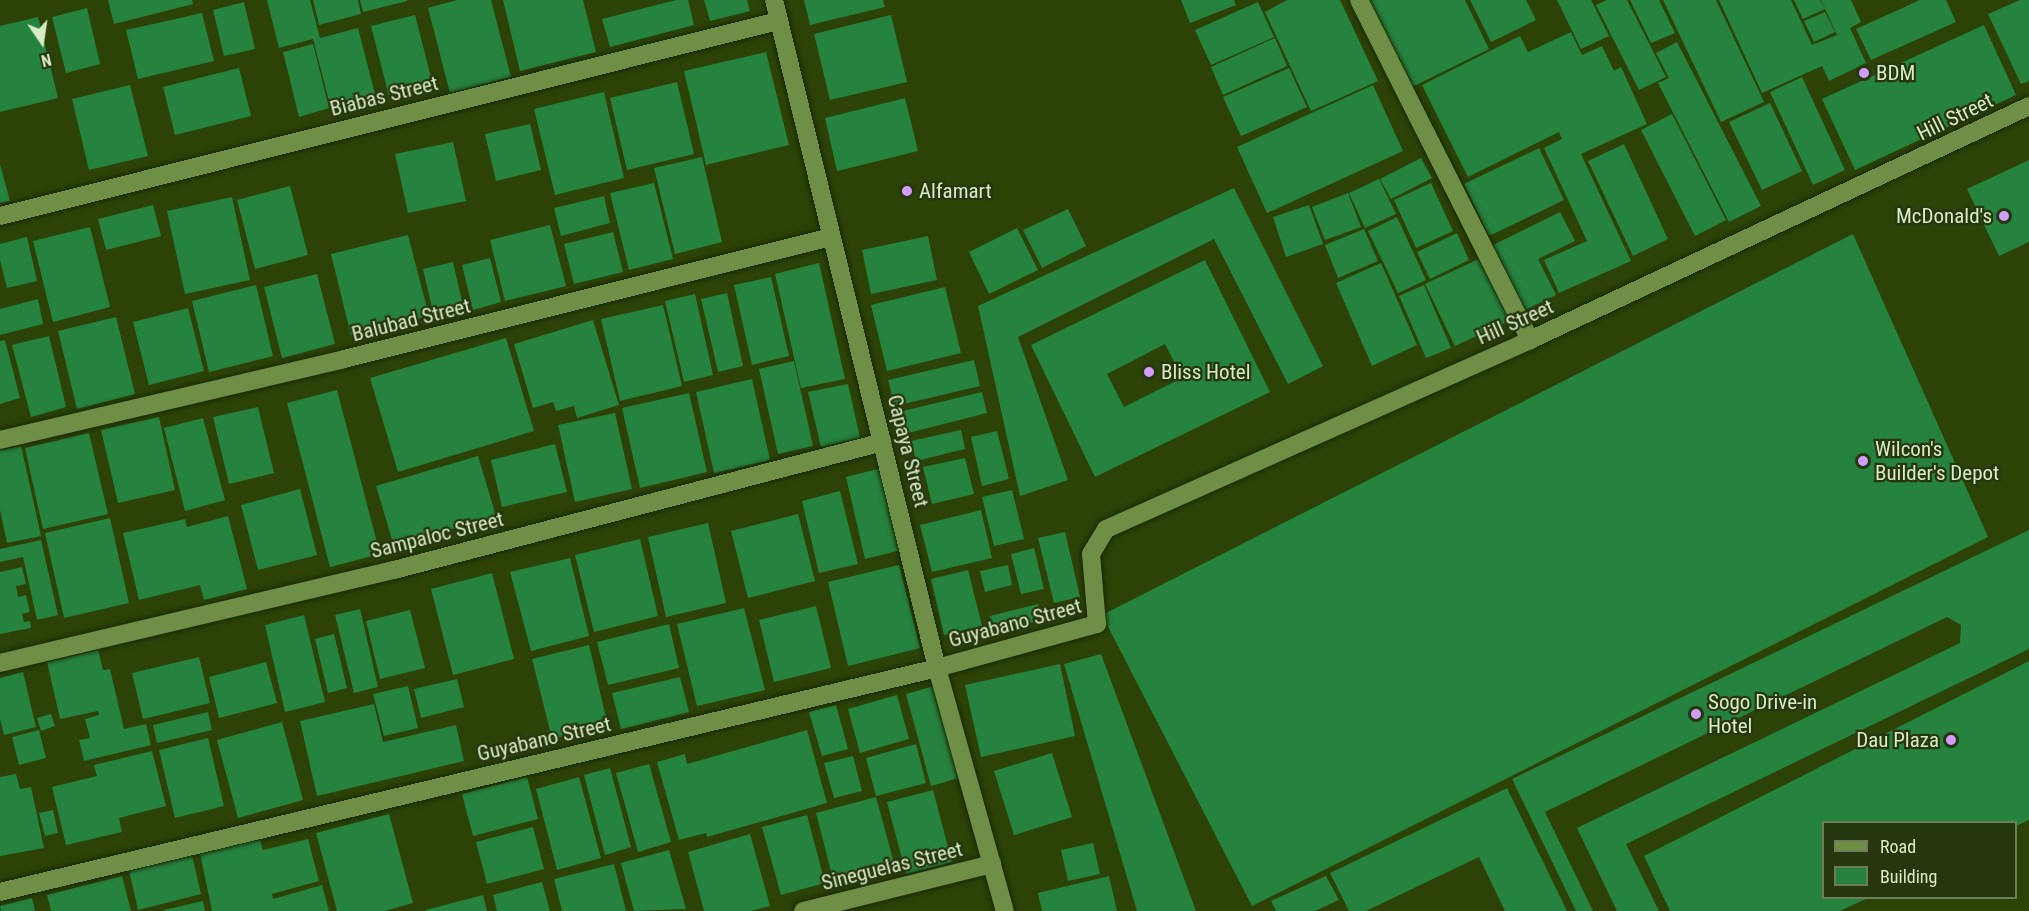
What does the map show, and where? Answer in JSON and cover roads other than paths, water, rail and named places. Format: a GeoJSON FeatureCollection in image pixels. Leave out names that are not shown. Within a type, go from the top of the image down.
{"type":"FeatureCollection","features":[{"type":"Feature","properties":{"kind":"street","name":"Capaya Street"},"geometry":{"type":"LineString","coordinates":[[774,0],[937,668],[1005,911]]}},
{"type":"Feature","properties":{"kind":"street"},"geometry":{"type":"LineString","coordinates":[[1359,0],[1530,340]]}},
{"type":"Feature","properties":{"kind":"street","name":"Biabas Street"},"geometry":{"type":"LineString","coordinates":[[0,216],[778,21]]}},
{"type":"Feature","properties":{"kind":"street","name":"Hill Street"},"geometry":{"type":"LineString","coordinates":[[1097,624],[1090,554],[1106,529],[1530,340],[2029,106]]}},
{"type":"Feature","properties":{"kind":"street","name":"Balubad Street"},"geometry":{"type":"LineString","coordinates":[[0,440],[344,359],[831,237]]}},
{"type":"Feature","properties":{"kind":"street","name":"Sampaloc Street"},"geometry":{"type":"LineString","coordinates":[[0,663],[406,567],[883,442]]}},
{"type":"Feature","properties":{"kind":"street","name":"Guyabano Street"},"geometry":{"type":"LineString","coordinates":[[0,892],[937,668],[1097,624]]}},
{"type":"Feature","properties":{"kind":"street","name":"Sineguelas Street"},"geometry":{"type":"LineString","coordinates":[[803,911],[992,864]]}},
{"type":"Feature","properties":{"kind":"place","name":"BDM"},"geometry":{"type":"Point","coordinates":[1864,73]}},
{"type":"Feature","properties":{"kind":"place","name":"Alfamart"},"geometry":{"type":"Point","coordinates":[907,191]}},
{"type":"Feature","properties":{"kind":"place","name":"McDonald's"},"geometry":{"type":"Point","coordinates":[2004,216]}},
{"type":"Feature","properties":{"kind":"place","name":"Bliss Hotel"},"geometry":{"type":"Point","coordinates":[1149,372]}},
{"type":"Feature","properties":{"kind":"place","name":"Wilcon's Builder's Depot"},"geometry":{"type":"Point","coordinates":[1863,461]}},
{"type":"Feature","properties":{"kind":"place","name":"Sogo Drive-in Hotel"},"geometry":{"type":"Point","coordinates":[1696,714]}},
{"type":"Feature","properties":{"kind":"place","name":"Dau Plaza"},"geometry":{"type":"Point","coordinates":[1951,740]}}]}
